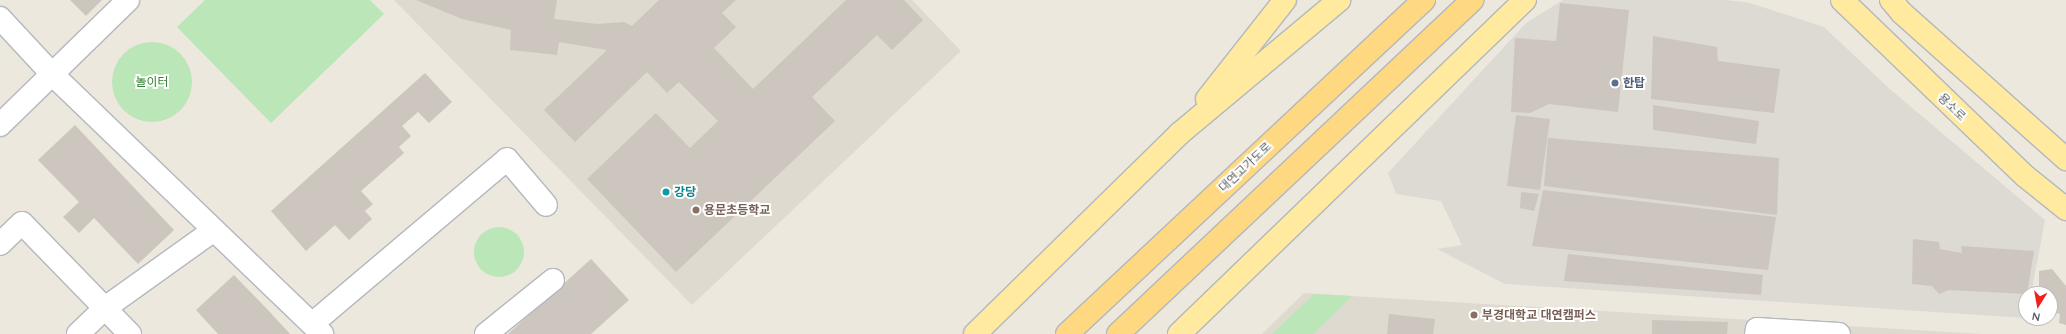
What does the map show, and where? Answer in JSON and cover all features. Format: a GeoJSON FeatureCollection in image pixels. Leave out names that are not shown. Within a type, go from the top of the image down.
{"type":"FeatureCollection","features":[{"type":"Feature","properties":{"kind":"highway","name":"대연고가도로"},"geometry":{"type":"LineString","coordinates":[[1067,334],[1424,0]]}},
{"type":"Feature","properties":{"kind":"highway"},"geometry":{"type":"LineString","coordinates":[[1118,334],[1473,0]]}},
{"type":"Feature","properties":{"kind":"main road"},"geometry":{"type":"LineString","coordinates":[[1179,134],[1285,0]]}},
{"type":"Feature","properties":{"kind":"main road"},"geometry":{"type":"LineString","coordinates":[[975,334],[1179,134],[1339,0]]}},
{"type":"Feature","properties":{"kind":"main road"},"geometry":{"type":"LineString","coordinates":[[1179,334],[1525,0]]}},
{"type":"Feature","properties":{"kind":"main road","name":"용소로"},"geometry":{"type":"LineString","coordinates":[[1830,0],[1848,7],[2025,176],[2066,209]]}},
{"type":"Feature","properties":{"kind":"main road"},"geometry":{"type":"LineString","coordinates":[[1897,4],[2066,159]]}},
{"type":"Feature","properties":{"kind":"street"},"geometry":{"type":"LineString","coordinates":[[0,125],[128,0]]}},
{"type":"Feature","properties":{"kind":"street"},"geometry":{"type":"LineString","coordinates":[[0,18],[52,74],[317,329],[507,160],[546,205]]}},
{"type":"Feature","properties":{"kind":"street"},"geometry":{"type":"LineString","coordinates":[[0,244],[22,223],[130,334]]}},
{"type":"Feature","properties":{"kind":"street"},"geometry":{"type":"LineString","coordinates":[[78,334],[105,308],[214,230]]}},
{"type":"Feature","properties":{"kind":"street"},"geometry":{"type":"LineString","coordinates":[[486,334],[553,280]]}},
{"type":"Feature","properties":{"kind":"street"},"geometry":{"type":"LineString","coordinates":[[1756,334],[1757,329],[1839,334]]}},
{"type":"Feature","properties":{"kind":"shaded area","name":"용문초등학교"},"geometry":{"type":"Polygon","coordinates":[[[394,0],[912,0],[961,51],[692,305],[394,0]]]}},
{"type":"Feature","properties":{"kind":"shaded area","name":"한탑"},"geometry":{"type":"Polygon","coordinates":[[[1563,0],[1727,0],[1750,3],[1824,27],[1891,90],[2045,220],[2033,286],[2018,286],[2018,317],[1505,284],[1437,249],[1462,245],[1441,201],[1396,194],[1388,173],[1526,23],[1563,0]]]}},
{"type":"Feature","properties":{"kind":"shaded area","name":"부경대학교 대연캠퍼스"},"geometry":{"type":"Polygon","coordinates":[[[1304,293],[1352,296],[1982,334],[1262,334],[1304,293]]]}},
{"type":"Feature","properties":{"kind":"green space"},"geometry":{"type":"Polygon","coordinates":[[[205,0],[370,0],[384,14],[271,123],[177,27],[205,0]]]}},
{"type":"Feature","properties":{"kind":"green space","name":"놀이터"},"geometry":{"type":"Polygon","coordinates":[[[152,42],[167,45],[180,54],[189,67],[192,82],[189,97],[180,110],[167,119],[152,122],[137,119],[124,110],[115,97],[112,82],[115,67],[124,54],[137,45],[152,42]]]}},
{"type":"Feature","properties":{"kind":"green space"},"geometry":{"type":"Polygon","coordinates":[[[499,227],[509,229],[517,234],[522,242],[524,252],[522,262],[517,270],[509,275],[499,277],[489,275],[481,270],[476,262],[474,252],[476,242],[481,234],[489,229],[499,227]]]}},
{"type":"Feature","properties":{"kind":"green space"},"geometry":{"type":"Polygon","coordinates":[[[1314,294],[1352,296],[1313,334],[1272,334],[1314,294]]]}},
{"type":"Feature","properties":{"kind":"building"},"geometry":{"type":"Polygon","coordinates":[[[70,0],[102,0],[86,16],[70,0]]]}},
{"type":"Feature","properties":{"kind":"building"},"geometry":{"type":"Polygon","coordinates":[[[416,0],[557,0],[554,19],[597,24],[624,22],[632,26],[659,0],[736,0],[722,13],[736,27],[714,48],[753,89],[846,0],[904,0],[923,20],[892,50],[877,35],[812,97],[835,121],[676,272],[587,179],[656,113],[690,148],[718,121],[679,82],[667,93],[647,72],[575,142],[544,110],[607,50],[559,42],[557,55],[510,50],[511,30],[462,19],[416,0]]]}},
{"type":"Feature","properties":{"kind":"building"},"geometry":{"type":"Polygon","coordinates":[[[1560,3],[1629,10],[1618,112],[1549,104],[1530,113],[1511,112],[1515,38],[1556,41],[1560,3]]]}},
{"type":"Feature","properties":{"kind":"building"},"geometry":{"type":"Polygon","coordinates":[[[1653,36],[1717,47],[1718,61],[1780,69],[1774,113],[1651,99],[1653,36]]]}},
{"type":"Feature","properties":{"kind":"building"},"geometry":{"type":"Polygon","coordinates":[[[425,73],[452,102],[429,123],[418,112],[402,126],[411,136],[399,147],[404,153],[361,191],[373,204],[365,211],[372,219],[349,240],[335,225],[306,251],[271,211],[425,73]]]}},
{"type":"Feature","properties":{"kind":"building"},"geometry":{"type":"Polygon","coordinates":[[[1653,105],[1759,121],[1756,144],[1653,130],[1653,105]]]}},
{"type":"Feature","properties":{"kind":"building"},"geometry":{"type":"Polygon","coordinates":[[[1516,115],[1550,119],[1540,190],[1507,186],[1516,115]]]}},
{"type":"Feature","properties":{"kind":"building"},"geometry":{"type":"Polygon","coordinates":[[[75,125],[174,230],[138,264],[94,218],[79,233],[63,217],[79,202],[38,160],[75,125]]]}},
{"type":"Feature","properties":{"kind":"building"},"geometry":{"type":"Polygon","coordinates":[[[1548,138],[1779,158],[1777,215],[1544,186],[1548,138]]]}},
{"type":"Feature","properties":{"kind":"building"},"geometry":{"type":"Polygon","coordinates":[[[1543,190],[1776,217],[1768,270],[1532,246],[1543,190]]]}},
{"type":"Feature","properties":{"kind":"building"},"geometry":{"type":"Polygon","coordinates":[[[1521,192],[1539,194],[1534,211],[1520,208],[1521,192]]]}},
{"type":"Feature","properties":{"kind":"building"},"geometry":{"type":"Polygon","coordinates":[[[1913,239],[1939,242],[1940,249],[1962,253],[1961,246],[2034,251],[2028,286],[2018,286],[2018,294],[1949,290],[1939,294],[1932,286],[1912,284],[1913,239]]]}},
{"type":"Feature","properties":{"kind":"building"},"geometry":{"type":"Polygon","coordinates":[[[1568,254],[1763,275],[1761,295],[1564,281],[1568,254]]]}},
{"type":"Feature","properties":{"kind":"building"},"geometry":{"type":"Polygon","coordinates":[[[591,259],[629,300],[591,334],[508,334],[591,259]]]}},
{"type":"Feature","properties":{"kind":"building"},"geometry":{"type":"Polygon","coordinates":[[[2052,269],[2066,286],[2066,325],[2059,323],[2060,314],[2058,313],[2058,286],[2039,286],[2039,271],[2052,269]]]}},
{"type":"Feature","properties":{"kind":"building"},"geometry":{"type":"Polygon","coordinates":[[[234,275],[290,334],[218,334],[196,310],[234,275]]]}},
{"type":"Feature","properties":{"kind":"building"},"geometry":{"type":"Polygon","coordinates":[[[1389,314],[1435,319],[1433,334],[1387,334],[1389,314]]]}},
{"type":"Feature","properties":{"kind":"building"},"geometry":{"type":"Polygon","coordinates":[[[1652,320],[1728,322],[1727,334],[1652,334],[1652,320]]]}},
{"type":"Feature","properties":{"kind":"place","name":"한탑"},"geometry":{"type":"Point","coordinates":[1615,83]}},
{"type":"Feature","properties":{"kind":"place","name":"강당"},"geometry":{"type":"Point","coordinates":[666,192]}},
{"type":"Feature","properties":{"kind":"place","name":"용문초등학교"},"geometry":{"type":"Point","coordinates":[696,210]}},
{"type":"Feature","properties":{"kind":"place","name":"부경대학교 대연캠퍼스"},"geometry":{"type":"Point","coordinates":[1474,315]}}]}
